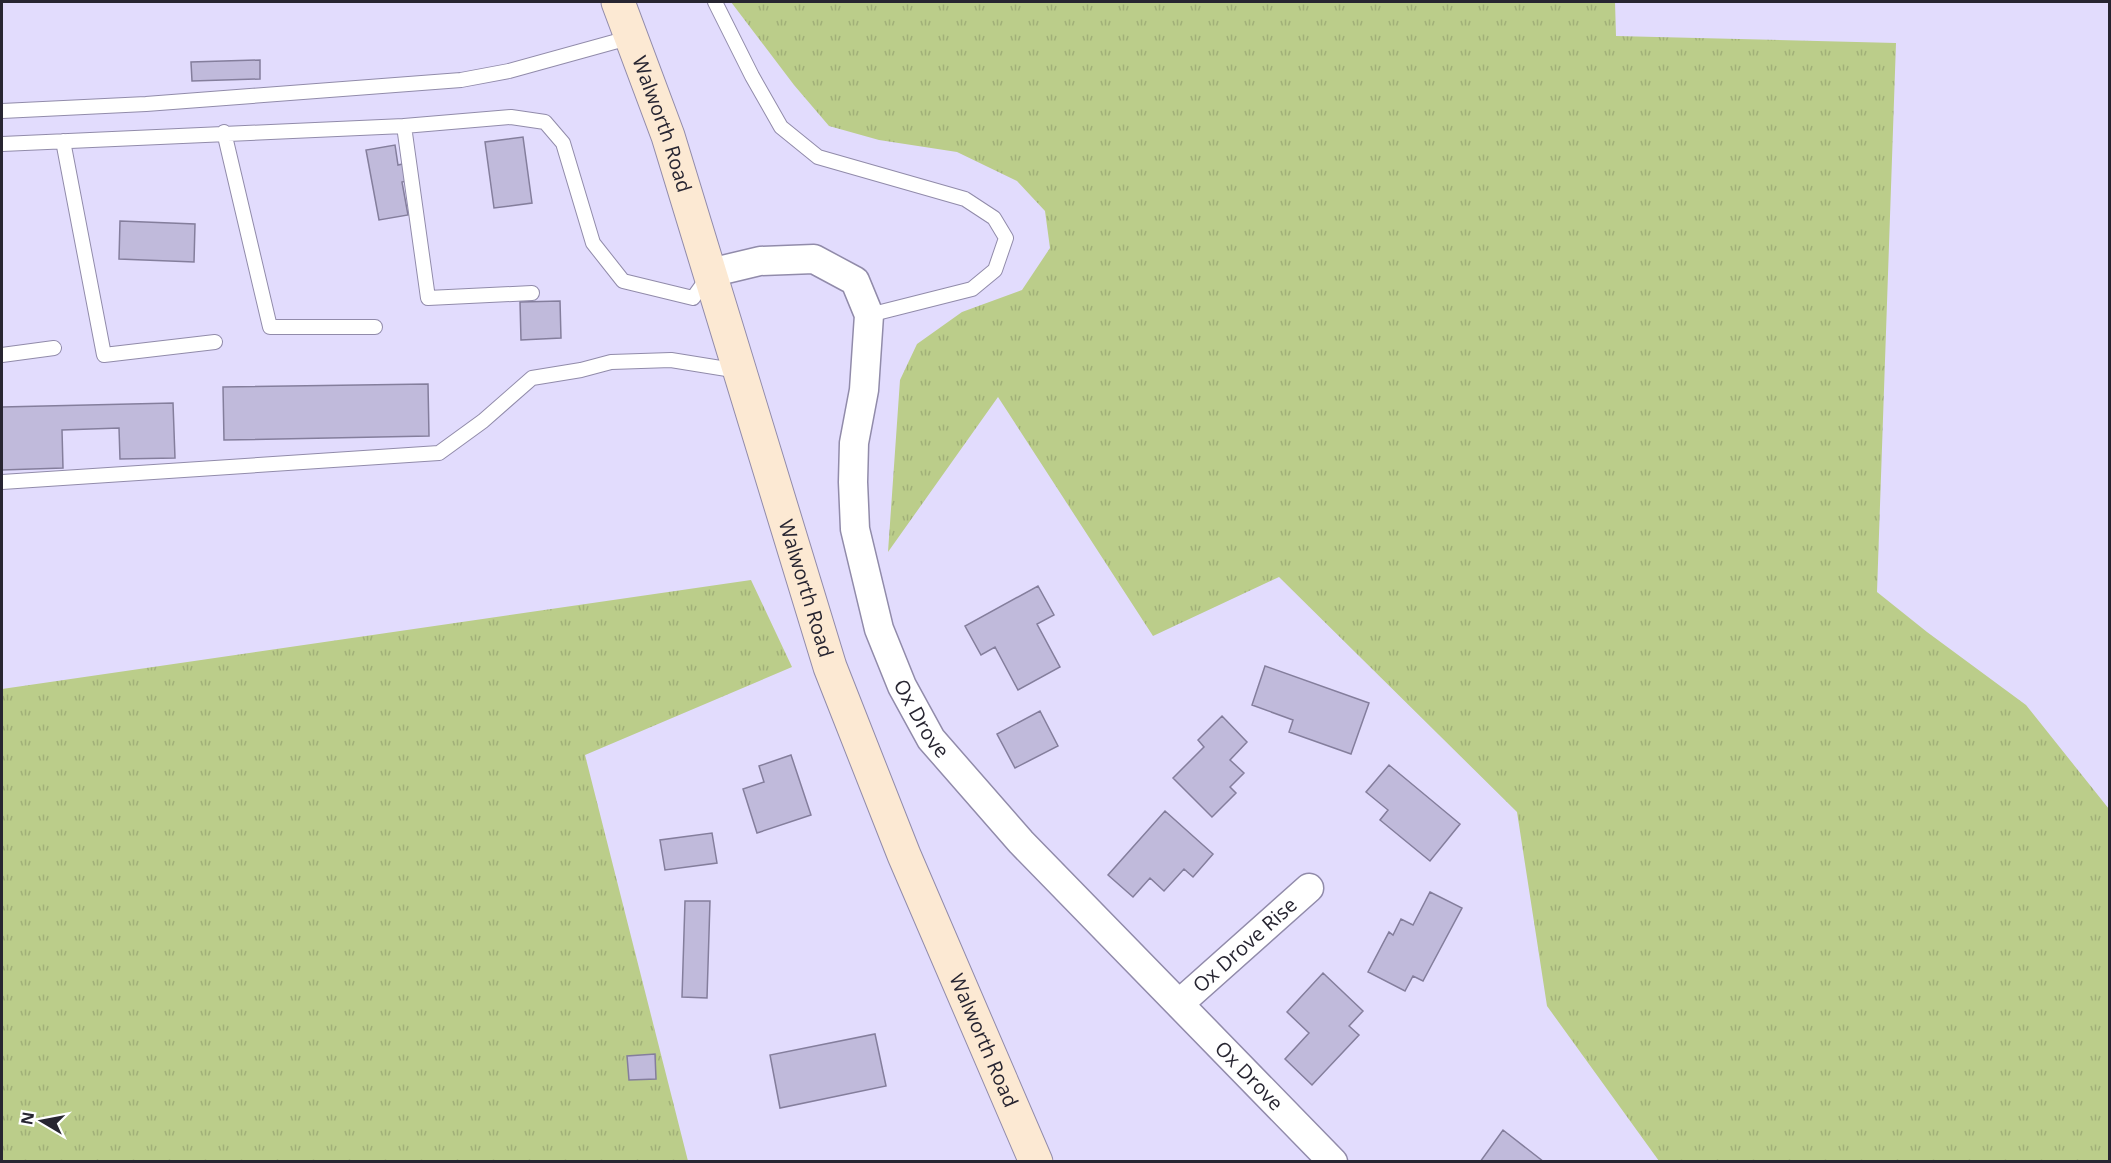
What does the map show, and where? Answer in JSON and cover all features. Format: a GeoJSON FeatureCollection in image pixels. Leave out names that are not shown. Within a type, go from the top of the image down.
{"type":"FeatureCollection","features":[{"type":"Feature","properties":{"kind":"street","name":"Walworth Road"},"geometry":{"type":"LineString","coordinates":[[618,2],[668,136],[830,667],[904,855],[1036,1161]]}},
{"type":"Feature","properties":{"kind":"street","name":"Ox Drove"},"geometry":{"type":"LineString","coordinates":[[710,273],[760,261],[814,259],[855,281],[868,315],[864,390],[854,443],[855,530],[879,629],[902,686],[931,740],[1006,825],[1333,1161]]}},
{"type":"Feature","properties":{"kind":"street","name":"Ox Drove Rise"},"geometry":{"type":"LineString","coordinates":[[1180,1003],[1309,888]]}},
{"type":"Feature","properties":{"kind":"lane"},"geometry":{"type":"LineString","coordinates":[[715,2],[752,76],[781,127],[818,157],[965,199],[994,218],[1006,238],[994,270],[972,289],[868,315]]}},
{"type":"Feature","properties":{"kind":"lane"},"geometry":{"type":"LineString","coordinates":[[2,111],[146,104],[461,80],[509,71],[632,37]]}},
{"type":"Feature","properties":{"kind":"lane"},"geometry":{"type":"LineString","coordinates":[[2,144],[225,132],[404,126],[511,117],[545,122],[563,143],[593,243],[623,281],[693,298],[710,273]]}},
{"type":"Feature","properties":{"kind":"lane"},"geometry":{"type":"LineString","coordinates":[[404,126],[428,298],[532,293]]}},
{"type":"Feature","properties":{"kind":"lane"},"geometry":{"type":"LineString","coordinates":[[225,132],[270,327],[375,327]]}},
{"type":"Feature","properties":{"kind":"lane"},"geometry":{"type":"LineString","coordinates":[[63,141],[105,355],[215,342]]}},
{"type":"Feature","properties":{"kind":"lane"},"geometry":{"type":"LineString","coordinates":[[2,355],[54,348]]}},
{"type":"Feature","properties":{"kind":"lane"},"geometry":{"type":"LineString","coordinates":[[2,482],[439,453],[483,421],[532,378],[623,361],[671,360],[739,370]]}},
{"type":"Feature","properties":{"kind":"green space"},"geometry":{"type":"Polygon","coordinates":[[[731,2],[1615,2],[1616,36],[1896,43],[1877,592],[2026,705],[2109,809],[2109,1161],[1659,1161],[1547,1006],[1517,812],[1279,577],[1153,636],[998,397],[888,552],[900,380],[917,344],[962,312],[1022,290],[1050,248],[1045,211],[1017,181],[957,152],[879,140],[829,126],[794,85],[731,2]]]}},
{"type":"Feature","properties":{"kind":"green space"},"geometry":{"type":"Polygon","coordinates":[[[751,580],[792,667],[585,755],[688,1161],[2,1161],[2,689],[751,580]]]}},
{"type":"Feature","properties":{"kind":"building"},"geometry":{"type":"Polygon","coordinates":[[[260,60],[260,79],[192,81],[191,62],[260,60]]]}},
{"type":"Feature","properties":{"kind":"building"},"geometry":{"type":"Polygon","coordinates":[[[523,137],[532,203],[494,208],[485,142],[523,137]]]}},
{"type":"Feature","properties":{"kind":"building"},"geometry":{"type":"Polygon","coordinates":[[[395,145],[398,165],[407,163],[411,180],[402,182],[408,215],[379,220],[366,150],[395,145]]]}},
{"type":"Feature","properties":{"kind":"building"},"geometry":{"type":"Polygon","coordinates":[[[120,221],[195,224],[194,262],[119,259],[120,221]]]}},
{"type":"Feature","properties":{"kind":"building"},"geometry":{"type":"Polygon","coordinates":[[[560,301],[561,338],[521,340],[520,302],[560,301]]]}},
{"type":"Feature","properties":{"kind":"building"},"geometry":{"type":"Polygon","coordinates":[[[428,384],[429,436],[224,440],[223,387],[428,384]]]}},
{"type":"Feature","properties":{"kind":"building"},"geometry":{"type":"Polygon","coordinates":[[[173,403],[175,458],[120,459],[119,428],[62,430],[63,468],[2,470],[2,407],[173,403]]]}},
{"type":"Feature","properties":{"kind":"building"},"geometry":{"type":"Polygon","coordinates":[[[1038,586],[1054,615],[1037,624],[1060,667],[1018,690],[995,647],[981,655],[965,626],[1038,586]]]}},
{"type":"Feature","properties":{"kind":"building"},"geometry":{"type":"Polygon","coordinates":[[[1265,666],[1369,703],[1351,754],[1289,732],[1293,720],[1252,705],[1265,666]]]}},
{"type":"Feature","properties":{"kind":"building"},"geometry":{"type":"Polygon","coordinates":[[[1040,711],[1058,746],[1015,768],[997,734],[1040,711]]]}},
{"type":"Feature","properties":{"kind":"building"},"geometry":{"type":"Polygon","coordinates":[[[1222,716],[1247,742],[1230,760],[1244,773],[1230,787],[1236,793],[1212,817],[1173,778],[1204,747],[1198,740],[1222,716]]]}},
{"type":"Feature","properties":{"kind":"building"},"geometry":{"type":"Polygon","coordinates":[[[791,755],[811,815],[757,833],[743,789],[764,782],[759,766],[791,755]]]}},
{"type":"Feature","properties":{"kind":"building"},"geometry":{"type":"Polygon","coordinates":[[[1389,765],[1460,824],[1430,861],[1380,820],[1388,810],[1366,792],[1389,765]]]}},
{"type":"Feature","properties":{"kind":"building"},"geometry":{"type":"Polygon","coordinates":[[[1165,811],[1213,854],[1193,877],[1184,869],[1164,891],[1150,878],[1133,897],[1108,875],[1165,811]]]}},
{"type":"Feature","properties":{"kind":"building"},"geometry":{"type":"Polygon","coordinates":[[[712,833],[717,863],[665,870],[660,840],[712,833]]]}},
{"type":"Feature","properties":{"kind":"building"},"geometry":{"type":"Polygon","coordinates":[[[1430,892],[1462,908],[1423,981],[1413,976],[1405,991],[1368,972],[1389,932],[1393,935],[1401,919],[1413,925],[1430,892]]]}},
{"type":"Feature","properties":{"kind":"building"},"geometry":{"type":"Polygon","coordinates":[[[685,901],[710,901],[707,998],[682,997],[685,901]]]}},
{"type":"Feature","properties":{"kind":"building"},"geometry":{"type":"Polygon","coordinates":[[[1323,973],[1363,1011],[1349,1026],[1359,1035],[1312,1085],[1285,1059],[1309,1033],[1287,1012],[1323,973]]]}},
{"type":"Feature","properties":{"kind":"building"},"geometry":{"type":"Polygon","coordinates":[[[875,1034],[886,1086],[780,1108],[770,1055],[875,1034]]]}},
{"type":"Feature","properties":{"kind":"building"},"geometry":{"type":"Polygon","coordinates":[[[655,1054],[656,1079],[629,1080],[627,1056],[655,1054]]]}},
{"type":"Feature","properties":{"kind":"building"},"geometry":{"type":"Polygon","coordinates":[[[1503,1130],[1544,1162],[1480,1162],[1503,1130]]]}}]}
